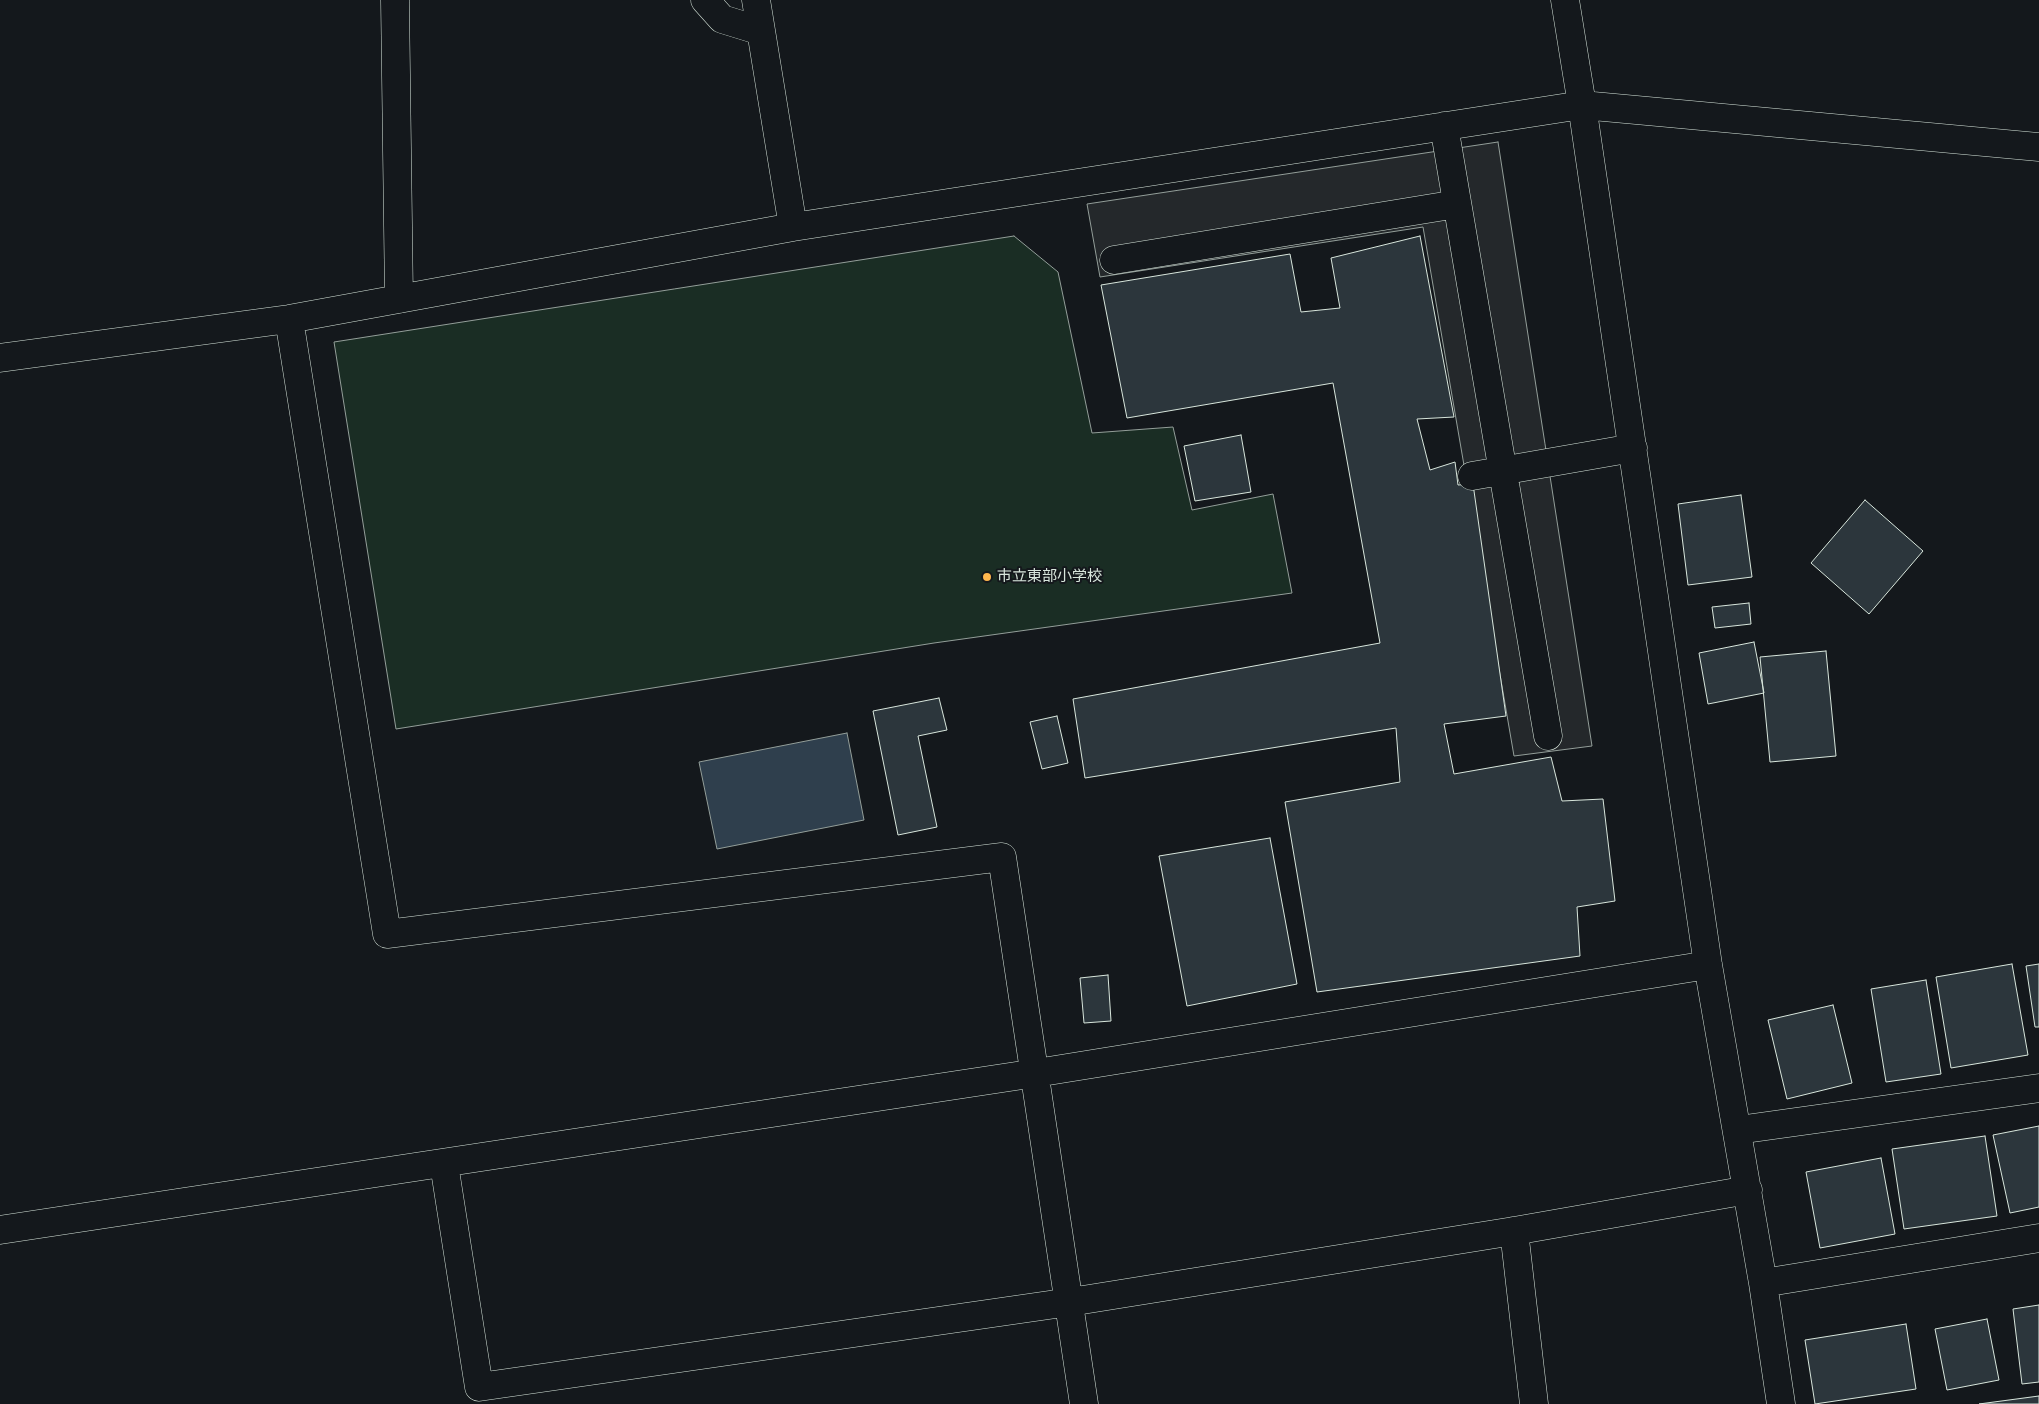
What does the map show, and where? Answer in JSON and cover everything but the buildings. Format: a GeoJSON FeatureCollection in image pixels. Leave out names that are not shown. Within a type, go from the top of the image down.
{"type":"FeatureCollection","features":[{"type":"Feature","properties":{"kind":"street"},"geometry":{"type":"LineString","coordinates":[[395,0],[399,299]]}},
{"type":"Feature","properties":{"kind":"street"},"geometry":{"type":"LineString","coordinates":[[705,0],[722,19],[761,31]]}},
{"type":"Feature","properties":{"kind":"street"},"geometry":{"type":"LineString","coordinates":[[756,0],[793,227]]}},
{"type":"Feature","properties":{"kind":"street"},"geometry":{"type":"LineString","coordinates":[[1565,0],[1633,448],[1708,965],[1748,1190],[1781,1404]]}},
{"type":"Feature","properties":{"kind":"street"},"geometry":{"type":"LineString","coordinates":[[0,358],[289,319],[793,227],[1582,105],[2039,147]]}},
{"type":"Feature","properties":{"kind":"street"},"geometry":{"type":"LineString","coordinates":[[1444,126],[1548,736]]}},
{"type":"Feature","properties":{"kind":"street"},"geometry":{"type":"LineString","coordinates":[[1114,260],[1457,204]]}},
{"type":"Feature","properties":{"kind":"street"},"geometry":{"type":"LineString","coordinates":[[289,319],[387,934],[1002,857],[1036,1073],[1084,1404]]}},
{"type":"Feature","properties":{"kind":"street"},"geometry":{"type":"LineString","coordinates":[[1472,476],[1633,448]]}},
{"type":"Feature","properties":{"kind":"street"},"geometry":{"type":"LineString","coordinates":[[0,1230],[1036,1073],[1708,965]]}},
{"type":"Feature","properties":{"kind":"street"},"geometry":{"type":"LineString","coordinates":[[1738,1130],[2039,1088]]}},
{"type":"Feature","properties":{"kind":"street"},"geometry":{"type":"LineString","coordinates":[[444,1164],[479,1387],[1070,1302],[1514,1231],[1748,1190]]}},
{"type":"Feature","properties":{"kind":"street"},"geometry":{"type":"LineString","coordinates":[[1514,1231],[1534,1404]]}},
{"type":"Feature","properties":{"kind":"street"},"geometry":{"type":"LineString","coordinates":[[1763,1283],[2039,1238]]}},
{"type":"Feature","properties":{"kind":"green space"},"geometry":{"type":"Polygon","coordinates":[[[1014,236],[1058,272],[1092,433],[1173,427],[1192,510],[1273,494],[1292,593],[934,643],[396,729],[334,342],[1014,236]]]}},
{"type":"Feature","properties":{"kind":"shaded area"},"geometry":{"type":"Polygon","coordinates":[[[1498,142],[1592,746],[1514,756],[1423,227],[1100,277],[1087,204],[1498,142]]]}},
{"type":"Feature","properties":{"kind":"water"},"geometry":{"type":"Polygon","coordinates":[[[847,733],[864,820],[717,849],[699,762],[847,733]]]}},
{"type":"Feature","properties":{"kind":"place","name":"市立東部小学校"},"geometry":{"type":"Point","coordinates":[987,577]}}]}
